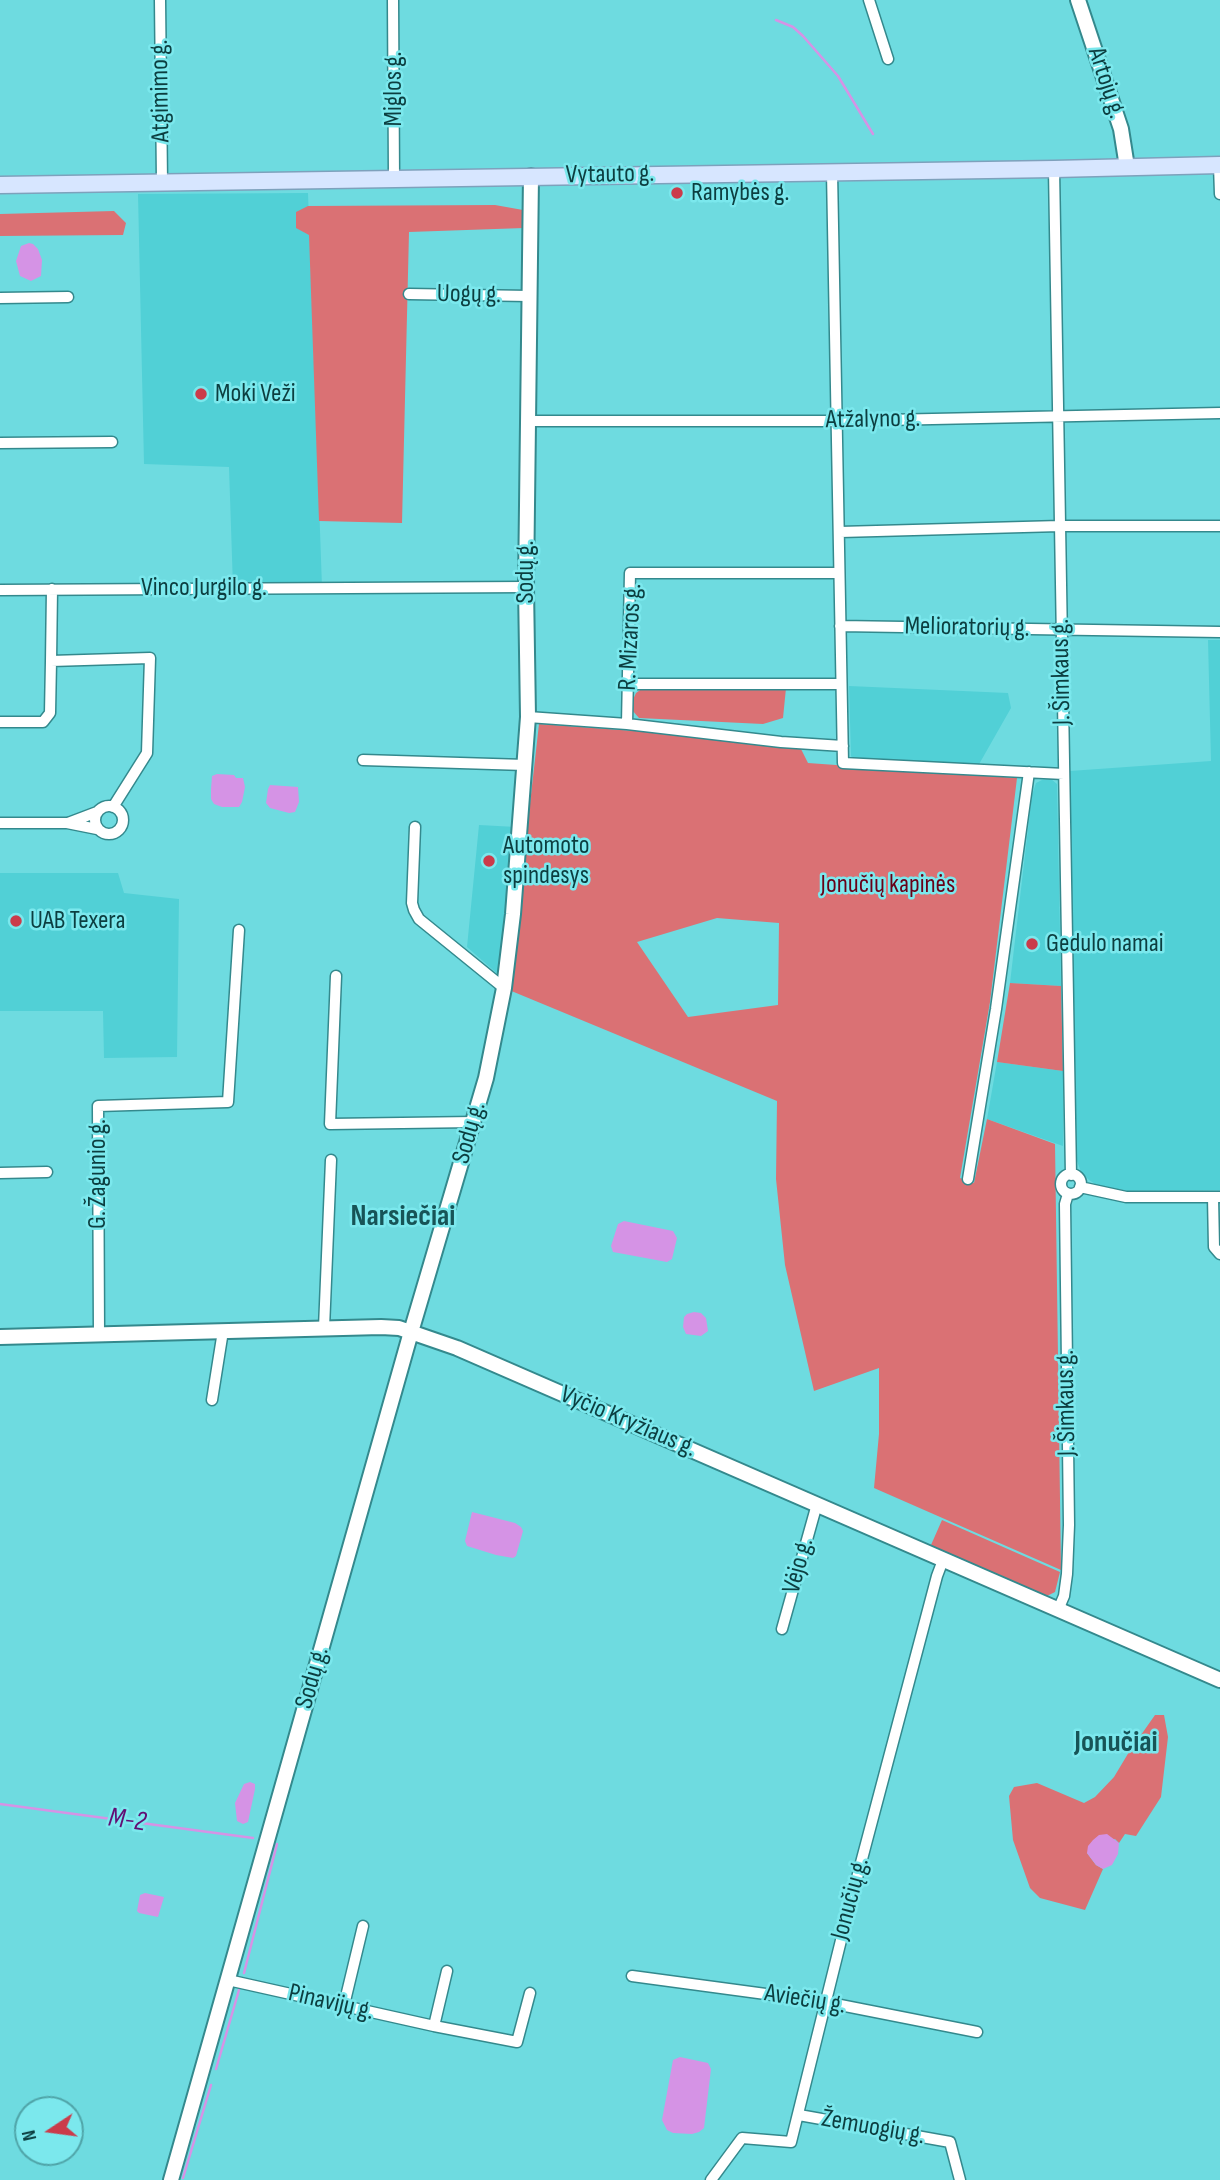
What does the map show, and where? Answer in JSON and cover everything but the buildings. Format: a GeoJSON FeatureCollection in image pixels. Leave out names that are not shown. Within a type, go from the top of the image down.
{"type":"FeatureCollection","features":[{"type":"Feature","properties":{"kind":"main road","name":"Artojų g."},"geometry":{"type":"LineString","coordinates":[[1078,0],[1121,129],[1127,167]]}},
{"type":"Feature","properties":{"kind":"main road","name":"Vytauto g."},"geometry":{"type":"LineString","coordinates":[[0,185],[1219,165]]}},
{"type":"Feature","properties":{"kind":"main road","name":"Sodų g."},"geometry":{"type":"LineString","coordinates":[[170,2180],[411,1332],[474,1122],[490,1061],[504,988],[513,914],[528,717],[526,587],[531,176]]}},
{"type":"Feature","properties":{"kind":"main road","name":"Vyčio Kryžiaus g."},"geometry":{"type":"LineString","coordinates":[[0,1337],[399,1328],[469,1354],[1220,1680]]}},
{"type":"Feature","properties":{"kind":"street","name":"Atgimimo g."},"geometry":{"type":"LineString","coordinates":[[160,0],[162,182]]}},
{"type":"Feature","properties":{"kind":"street","name":"Miglos g."},"geometry":{"type":"LineString","coordinates":[[393,0],[394,178]]}},
{"type":"Feature","properties":{"kind":"street"},"geometry":{"type":"LineString","coordinates":[[869,0],[888,59]]}},
{"type":"Feature","properties":{"kind":"street"},"geometry":{"type":"LineString","coordinates":[[1219,165],[1220,194]]}},
{"type":"Feature","properties":{"kind":"street","name":"J. Šimkaus g."},"geometry":{"type":"LineString","coordinates":[[1054,169],[1071,1175],[1065,1177],[1061,1185],[1068,1194],[1065,1204],[1068,1562],[1058,1610]]}},
{"type":"Feature","properties":{"kind":"street"},"geometry":{"type":"LineString","coordinates":[[832,172],[843,763],[1064,774]]}},
{"type":"Feature","properties":{"kind":"street","name":"Uogų g."},"geometry":{"type":"LineString","coordinates":[[410,295],[529,296]]}},
{"type":"Feature","properties":{"kind":"street"},"geometry":{"type":"LineString","coordinates":[[0,298],[68,297]]}},
{"type":"Feature","properties":{"kind":"street","name":"Atžalyno g."},"geometry":{"type":"LineString","coordinates":[[527,421],[837,421],[1220,413]]}},
{"type":"Feature","properties":{"kind":"street"},"geometry":{"type":"LineString","coordinates":[[0,443],[112,442]]}},
{"type":"Feature","properties":{"kind":"street"},"geometry":{"type":"LineString","coordinates":[[840,532],[1060,526],[1220,526]]}},
{"type":"Feature","properties":{"kind":"street","name":"R. Mizaros g."},"geometry":{"type":"LineString","coordinates":[[528,717],[627,724],[630,573],[839,573]]}},
{"type":"Feature","properties":{"kind":"street","name":"Vinco Jurgilo g."},"geometry":{"type":"LineString","coordinates":[[0,590],[526,587]]}},
{"type":"Feature","properties":{"kind":"street"},"geometry":{"type":"LineString","coordinates":[[0,722],[43,723],[50,713],[52,589]]}},
{"type":"Feature","properties":{"kind":"street","name":"Melioratorių g."},"geometry":{"type":"LineString","coordinates":[[840,626],[1220,632]]}},
{"type":"Feature","properties":{"kind":"street"},"geometry":{"type":"LineString","coordinates":[[51,661],[150,658],[147,753],[113,807]]}},
{"type":"Feature","properties":{"kind":"street"},"geometry":{"type":"LineString","coordinates":[[628,684],[841,684]]}},
{"type":"Feature","properties":{"kind":"street"},"geometry":{"type":"LineString","coordinates":[[627,724],[781,742],[843,746]]}},
{"type":"Feature","properties":{"kind":"street"},"geometry":{"type":"LineString","coordinates":[[363,760],[526,765]]}},
{"type":"Feature","properties":{"kind":"street"},"geometry":{"type":"LineString","coordinates":[[968,1179],[996,1009],[1029,772]]}},
{"type":"Feature","properties":{"kind":"street"},"geometry":{"type":"LineString","coordinates":[[0,823],[67,823],[97,829],[109,835],[120,829],[122,816],[113,807],[104,807],[67,823]]}},
{"type":"Feature","properties":{"kind":"street"},"geometry":{"type":"LineString","coordinates":[[97,812],[94,820],[97,829]]}},
{"type":"Feature","properties":{"kind":"street"},"geometry":{"type":"LineString","coordinates":[[415,827],[414,910],[419,919],[504,988]]}},
{"type":"Feature","properties":{"kind":"street","name":"G. Žagunio g."},"geometry":{"type":"LineString","coordinates":[[99,1334],[98,1106],[228,1102],[239,930]]}},
{"type":"Feature","properties":{"kind":"street"},"geometry":{"type":"LineString","coordinates":[[336,975],[330,1124],[474,1122]]}},
{"type":"Feature","properties":{"kind":"street"},"geometry":{"type":"LineString","coordinates":[[324,1328],[331,1160]]}},
{"type":"Feature","properties":{"kind":"street"},"geometry":{"type":"LineString","coordinates":[[0,1173],[47,1172]]}},
{"type":"Feature","properties":{"kind":"street"},"geometry":{"type":"LineString","coordinates":[[1068,1194],[1074,1194],[1080,1187],[1079,1179],[1071,1175]]}},
{"type":"Feature","properties":{"kind":"street"},"geometry":{"type":"LineString","coordinates":[[1080,1187],[1126,1197],[1216,1197],[1214,1247],[1220,1254]]}},
{"type":"Feature","properties":{"kind":"street"},"geometry":{"type":"LineString","coordinates":[[212,1400],[223,1331]]}},
{"type":"Feature","properties":{"kind":"street","name":"Vėjo g."},"geometry":{"type":"LineString","coordinates":[[782,1629],[817,1504]]}},
{"type":"Feature","properties":{"kind":"street","name":"Jonučių g."},"geometry":{"type":"LineString","coordinates":[[711,2180],[743,2138],[791,2142],[825,2002],[943,1560]]}},
{"type":"Feature","properties":{"kind":"street"},"geometry":{"type":"LineString","coordinates":[[344,2005],[363,1926]]}},
{"type":"Feature","properties":{"kind":"street"},"geometry":{"type":"LineString","coordinates":[[434,2026],[447,1971]]}},
{"type":"Feature","properties":{"kind":"street","name":"Aviečių g."},"geometry":{"type":"LineString","coordinates":[[632,1976],[825,2002],[977,2032]]}},
{"type":"Feature","properties":{"kind":"street","name":"Pinavijų g."},"geometry":{"type":"LineString","coordinates":[[228,1980],[517,2042],[530,1993]]}},
{"type":"Feature","properties":{"kind":"street","name":"Žemuogių g."},"geometry":{"type":"LineString","coordinates":[[799,2115],[950,2142],[960,2180]]}},
{"type":"Feature","properties":{"kind":"shaded area"},"geometry":{"type":"Polygon","coordinates":[[[308,193],[322,587],[233,587],[229,467],[144,464],[138,194],[308,193]]]}},
{"type":"Feature","properties":{"kind":"shaded area"},"geometry":{"type":"Polygon","coordinates":[[[29,243],[38,249],[42,260],[41,276],[31,281],[20,276],[16,261],[21,246],[29,243]]]}},
{"type":"Feature","properties":{"kind":"shaded area"},"geometry":{"type":"Polygon","coordinates":[[[1208,640],[1220,640],[1220,1190],[1113,1191],[1089,1180],[1081,1172],[1077,1161],[1070,771],[1211,761],[1208,640]]]}},
{"type":"Feature","properties":{"kind":"shaded area"},"geometry":{"type":"Polygon","coordinates":[[[849,686],[1008,693],[1011,708],[978,766],[854,760],[851,756],[849,686]]]}},
{"type":"Feature","properties":{"kind":"shaded area"},"geometry":{"type":"Polygon","coordinates":[[[217,774],[243,778],[245,787],[239,807],[214,804],[211,799],[212,776],[217,774]]]}},
{"type":"Feature","properties":{"kind":"shaded area"},"geometry":{"type":"Polygon","coordinates":[[[1051,779],[1057,784],[1061,986],[1010,983],[1032,795],[1036,783],[1051,779]]]}},
{"type":"Feature","properties":{"kind":"shaded area"},"geometry":{"type":"Polygon","coordinates":[[[270,785],[298,787],[299,802],[295,812],[270,808],[266,803],[270,785]]]}},
{"type":"Feature","properties":{"kind":"shaded area"},"geometry":{"type":"Polygon","coordinates":[[[479,825],[516,827],[501,977],[467,947],[479,825]]]}},
{"type":"Feature","properties":{"kind":"shaded area"},"geometry":{"type":"Polygon","coordinates":[[[0,873],[118,873],[124,893],[179,899],[177,1057],[104,1058],[103,1011],[0,1011],[0,873]]]}},
{"type":"Feature","properties":{"kind":"shaded area"},"geometry":{"type":"Polygon","coordinates":[[[997,1062],[1063,1071],[1063,1146],[987,1119],[997,1062]]]}},
{"type":"Feature","properties":{"kind":"shaded area"},"geometry":{"type":"Polygon","coordinates":[[[624,1221],[673,1231],[677,1238],[672,1259],[667,1262],[613,1252],[611,1246],[618,1224],[624,1221]]]}},
{"type":"Feature","properties":{"kind":"shaded area"},"geometry":{"type":"Polygon","coordinates":[[[694,1312],[701,1313],[706,1318],[708,1331],[701,1336],[686,1334],[683,1327],[684,1317],[694,1312]]]}},
{"type":"Feature","properties":{"kind":"shaded area"},"geometry":{"type":"Polygon","coordinates":[[[472,1512],[521,1527],[523,1531],[516,1556],[513,1558],[496,1555],[467,1546],[465,1541],[472,1512]]]}},
{"type":"Feature","properties":{"kind":"shaded area"},"geometry":{"type":"Polygon","coordinates":[[[244,1784],[255,1784],[255,1789],[248,1822],[243,1824],[237,1821],[235,1803],[244,1784]]]}},
{"type":"Feature","properties":{"kind":"shaded area"},"geometry":{"type":"Polygon","coordinates":[[[1107,1834],[1119,1843],[1118,1854],[1112,1865],[1103,1869],[1096,1865],[1087,1853],[1093,1840],[1099,1835],[1107,1834]]]}},
{"type":"Feature","properties":{"kind":"shaded area"},"geometry":{"type":"Polygon","coordinates":[[[145,1893],[164,1897],[158,1917],[137,1911],[140,1895],[145,1893]]]}},
{"type":"Feature","properties":{"kind":"shaded area"},"geometry":{"type":"Polygon","coordinates":[[[680,2057],[708,2063],[711,2069],[704,2128],[692,2134],[673,2133],[667,2130],[662,2120],[673,2060],[680,2057]]]}},
{"type":"Feature","properties":{"kind":"green space"},"geometry":{"type":"Polygon","coordinates":[[[495,205],[523,210],[524,228],[409,232],[402,523],[319,521],[309,235],[296,228],[296,212],[308,206],[495,205]]]}},
{"type":"Feature","properties":{"kind":"green space"},"geometry":{"type":"Polygon","coordinates":[[[114,211],[126,223],[123,235],[0,236],[0,214],[114,211]]]}},
{"type":"Feature","properties":{"kind":"green space"},"geometry":{"type":"Polygon","coordinates":[[[643,688],[786,688],[783,718],[763,724],[639,718],[632,710],[631,704],[636,693],[643,688]]]}},
{"type":"Feature","properties":{"kind":"green space","name":"Jonučių kapinės"},"geometry":{"type":"Polygon","coordinates":[[[539,724],[798,743],[808,763],[1017,778],[990,1002],[960,1178],[974,1183],[987,1119],[1055,1144],[1061,1570],[874,1488],[879,1434],[879,1368],[814,1391],[785,1265],[776,1179],[777,1101],[509,990],[539,724]],[[717,918],[637,942],[688,1017],[778,1005],[779,923],[717,918]]]}},
{"type":"Feature","properties":{"kind":"green space"},"geometry":{"type":"Polygon","coordinates":[[[1010,983],[1061,986],[1063,1071],[997,1062],[1010,983]]]}},
{"type":"Feature","properties":{"kind":"green space"},"geometry":{"type":"Polygon","coordinates":[[[942,1520],[1060,1572],[1055,1592],[1045,1597],[931,1545],[942,1520]]]}},
{"type":"Feature","properties":{"kind":"green space"},"geometry":{"type":"Polygon","coordinates":[[[1155,1715],[1164,1715],[1168,1737],[1161,1797],[1136,1836],[1125,1834],[1119,1843],[1115,1839],[1087,1853],[1096,1865],[1103,1869],[1085,1910],[1040,1898],[1030,1888],[1013,1840],[1009,1796],[1014,1787],[1037,1783],[1084,1803],[1095,1797],[1114,1777],[1155,1715]]]}},
{"type":"Feature","properties":{"kind":"waterway"},"geometry":{"type":"LineString","coordinates":[[776,20],[793,27],[803,36],[838,76],[873,134]]}},
{"type":"Feature","properties":{"kind":"waterway","name":"M-2"},"geometry":{"type":"LineString","coordinates":[[0,1804],[253,1838]]}},
{"type":"Feature","properties":{"kind":"waterway","name":"M-2"},"geometry":{"type":"LineString","coordinates":[[244,1973],[277,1844]]}},
{"type":"Feature","properties":{"kind":"waterway","name":"M-2"},"geometry":{"type":"LineString","coordinates":[[216,2069],[239,1990]]}},
{"type":"Feature","properties":{"kind":"waterway","name":"M-2"},"geometry":{"type":"LineString","coordinates":[[183,2178],[211,2085]]}},
{"type":"Feature","properties":{"kind":"place","name":"Ramybės g."},"geometry":{"type":"Point","coordinates":[677,193]}},
{"type":"Feature","properties":{"kind":"place","name":"Moki Veži"},"geometry":{"type":"Point","coordinates":[201,394]}},
{"type":"Feature","properties":{"kind":"place","name":"Automoto spindesys"},"geometry":{"type":"Point","coordinates":[489,861]}},
{"type":"Feature","properties":{"kind":"place","name":"UAB Texera"},"geometry":{"type":"Point","coordinates":[16,921]}},
{"type":"Feature","properties":{"kind":"place","name":"Gedulo namai"},"geometry":{"type":"Point","coordinates":[1032,944]}},
{"type":"Feature","properties":{"kind":"district","name":"Narsiečiai"},"geometry":{"type":"Point","coordinates":[403,1217]}},
{"type":"Feature","properties":{"kind":"district","name":"Jonučiai"},"geometry":{"type":"Point","coordinates":[1116,1743]}}]}
